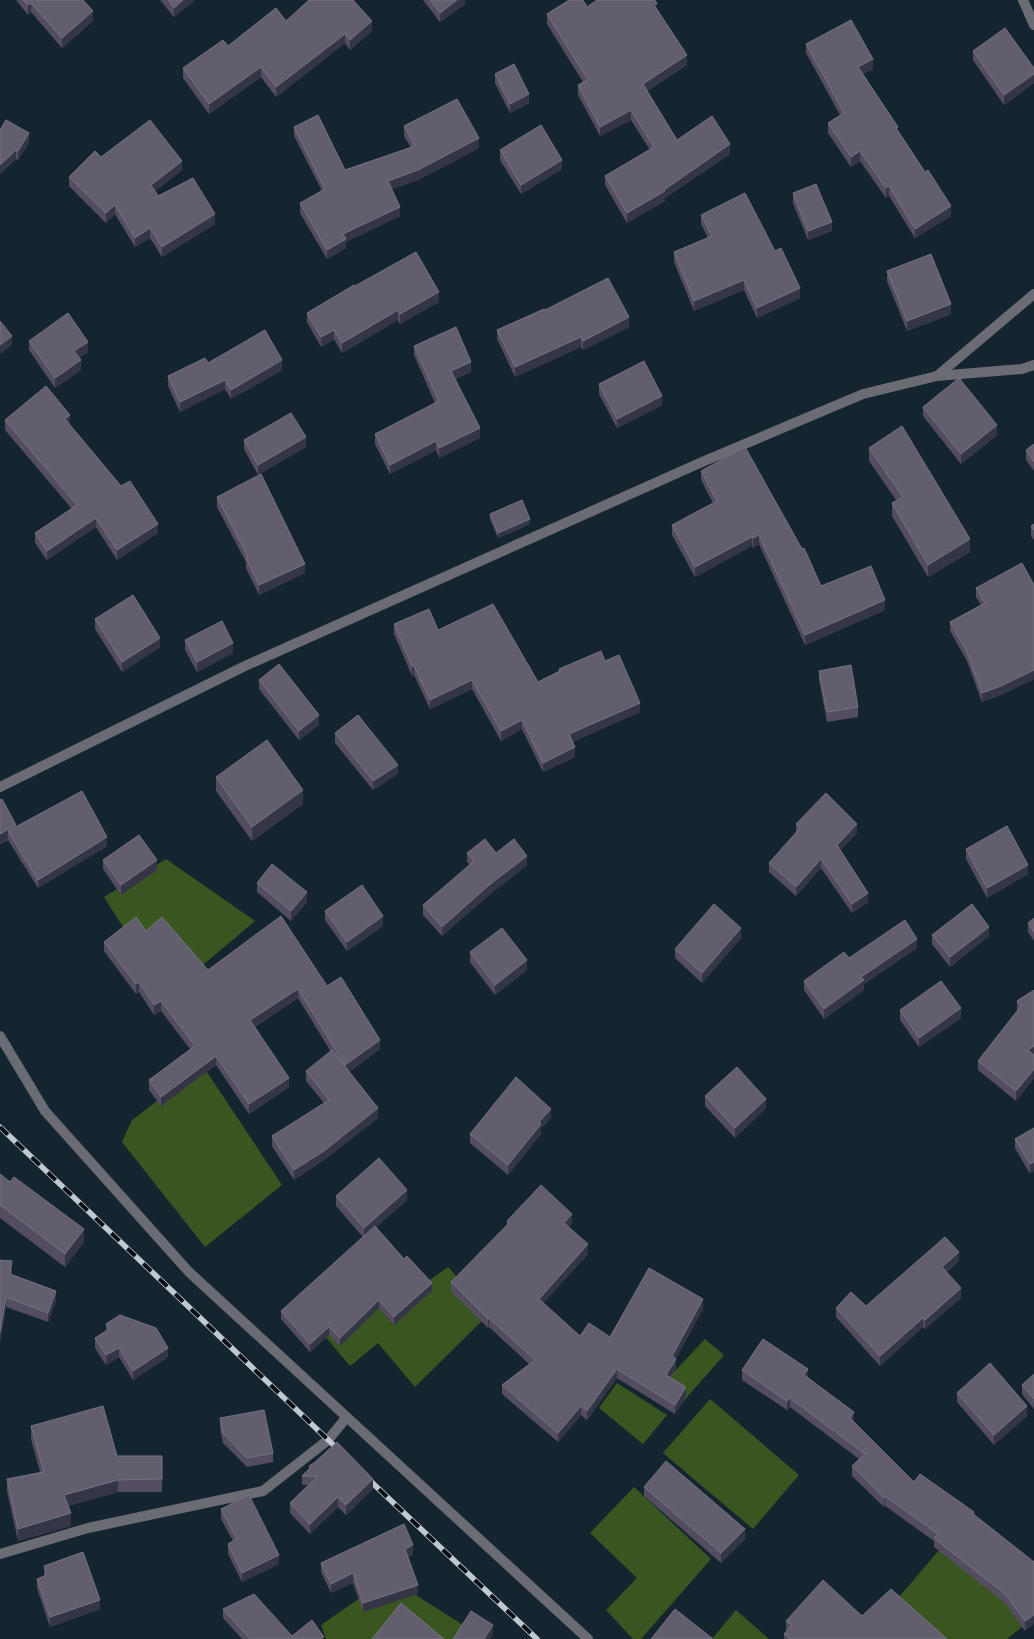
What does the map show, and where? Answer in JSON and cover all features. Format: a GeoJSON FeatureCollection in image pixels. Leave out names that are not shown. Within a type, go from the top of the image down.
{"type":"FeatureCollection","features":[{"type":"Feature","properties":{"kind":"street"},"geometry":{"type":"LineString","coordinates":[[1023,0],[1034,25]]}},
{"type":"Feature","properties":{"kind":"street"},"geometry":{"type":"LineString","coordinates":[[937,376],[1034,294]]}},
{"type":"Feature","properties":{"kind":"street"},"geometry":{"type":"LineString","coordinates":[[0,787],[245,666],[702,462],[863,394],[937,376],[1022,369],[1034,365]]}},
{"type":"Feature","properties":{"kind":"street"},"geometry":{"type":"LineString","coordinates":[[0,1036],[45,1111],[183,1265],[346,1418],[588,1639]]}},
{"type":"Feature","properties":{"kind":"street"},"geometry":{"type":"LineString","coordinates":[[0,1554],[88,1528],[263,1491],[328,1440],[346,1418]]}},
{"type":"Feature","properties":{"kind":"green space"},"geometry":{"type":"Polygon","coordinates":[[[166,859],[255,921],[192,974],[144,960],[104,897],[166,859]]]}},
{"type":"Feature","properties":{"kind":"green space"},"geometry":{"type":"Polygon","coordinates":[[[203,1066],[282,1185],[205,1247],[122,1142],[132,1120],[203,1066]]]}},
{"type":"Feature","properties":{"kind":"green space"},"geometry":{"type":"Polygon","coordinates":[[[448,1267],[490,1313],[415,1387],[378,1343],[350,1366],[303,1310],[393,1306],[448,1267]]]}},
{"type":"Feature","properties":{"kind":"green space"},"geometry":{"type":"Polygon","coordinates":[[[705,1339],[724,1355],[681,1404],[657,1390],[705,1339]]]}},
{"type":"Feature","properties":{"kind":"green space"},"geometry":{"type":"Polygon","coordinates":[[[617,1383],[667,1415],[643,1444],[599,1408],[617,1383]]]}},
{"type":"Feature","properties":{"kind":"green space"},"geometry":{"type":"Polygon","coordinates":[[[710,1399],[799,1475],[753,1529],[663,1453],[710,1399]]]}},
{"type":"Feature","properties":{"kind":"green space"},"geometry":{"type":"Polygon","coordinates":[[[634,1487],[711,1559],[641,1639],[633,1639],[606,1610],[637,1578],[590,1533],[634,1487]]]}},
{"type":"Feature","properties":{"kind":"green space"},"geometry":{"type":"Polygon","coordinates":[[[953,1534],[1033,1618],[1007,1639],[919,1639],[887,1611],[953,1534]]]}},
{"type":"Feature","properties":{"kind":"green space"},"geometry":{"type":"Polygon","coordinates":[[[389,1578],[485,1639],[326,1639],[321,1625],[389,1578]]]}},
{"type":"Feature","properties":{"kind":"green space"},"geometry":{"type":"Polygon","coordinates":[[[736,1610],[769,1639],[712,1639],[736,1610]]]}},
{"type":"Feature","properties":{"kind":"building"},"geometry":{"type":"Polygon","coordinates":[[[23,0],[83,0],[93,11],[62,38],[31,3],[28,5],[23,0]]]}},
{"type":"Feature","properties":{"kind":"building"},"geometry":{"type":"Polygon","coordinates":[[[168,0],[183,0],[174,8],[168,0]]]}},
{"type":"Feature","properties":{"kind":"building"},"geometry":{"type":"Polygon","coordinates":[[[309,0],[353,0],[372,21],[350,40],[345,34],[276,87],[261,67],[209,104],[183,68],[223,40],[228,46],[276,8],[286,21],[309,0]]]}},
{"type":"Feature","properties":{"kind":"building"},"geometry":{"type":"Polygon","coordinates":[[[430,0],[457,0],[440,13],[430,0]]]}},
{"type":"Feature","properties":{"kind":"building"},"geometry":{"type":"Polygon","coordinates":[[[569,0],[583,0],[587,7],[597,0],[655,0],[657,4],[654,5],[687,55],[643,84],[677,140],[712,116],[730,144],[665,191],[627,213],[605,176],[654,147],[631,110],[600,127],[578,85],[588,80],[547,14],[569,0]]]}},
{"type":"Feature","properties":{"kind":"building"},"geometry":{"type":"Polygon","coordinates":[[[851,20],[873,59],[858,67],[925,172],[928,170],[951,206],[915,229],[889,186],[886,188],[860,151],[851,157],[828,123],[844,113],[806,44],[851,20]]]}},
{"type":"Feature","properties":{"kind":"building"},"geometry":{"type":"Polygon","coordinates":[[[1005,28],[1034,68],[1034,74],[1004,95],[973,51],[1005,28]]]}},
{"type":"Feature","properties":{"kind":"building"},"geometry":{"type":"Polygon","coordinates":[[[514,64],[529,94],[510,104],[495,74],[514,64]]]}},
{"type":"Feature","properties":{"kind":"building"},"geometry":{"type":"Polygon","coordinates":[[[457,99],[479,138],[418,170],[388,181],[400,207],[343,234],[346,239],[327,250],[300,203],[325,189],[294,127],[318,115],[345,170],[415,146],[404,126],[457,99]]]}},
{"type":"Feature","properties":{"kind":"building"},"geometry":{"type":"Polygon","coordinates":[[[6,120],[29,133],[18,151],[16,150],[0,165],[0,130],[6,120]]]}},
{"type":"Feature","properties":{"kind":"building"},"geometry":{"type":"Polygon","coordinates":[[[150,120],[182,161],[151,185],[158,196],[193,178],[215,214],[162,247],[150,228],[135,238],[115,205],[106,213],[69,177],[95,151],[101,157],[150,120]]]}},
{"type":"Feature","properties":{"kind":"building"},"geometry":{"type":"Polygon","coordinates":[[[541,125],[562,160],[521,185],[500,150],[541,125]]]}},
{"type":"Feature","properties":{"kind":"building"},"geometry":{"type":"Polygon","coordinates":[[[816,184],[832,222],[808,231],[793,193],[816,184]]]}},
{"type":"Feature","properties":{"kind":"building"},"geometry":{"type":"Polygon","coordinates":[[[745,193],[775,251],[781,248],[800,288],[757,308],[744,280],[694,301],[674,252],[712,236],[701,215],[745,193]]]}},
{"type":"Feature","properties":{"kind":"building"},"geometry":{"type":"Polygon","coordinates":[[[416,252],[439,292],[400,314],[398,310],[342,343],[334,330],[321,337],[307,313],[416,252]]]}},
{"type":"Feature","properties":{"kind":"building"},"geometry":{"type":"Polygon","coordinates":[[[931,254],[951,304],[907,321],[887,271],[931,254]]]}},
{"type":"Feature","properties":{"kind":"building"},"geometry":{"type":"Polygon","coordinates":[[[608,278],[629,317],[583,341],[581,337],[515,367],[497,330],[545,310],[608,278]]]}},
{"type":"Feature","properties":{"kind":"building"},"geometry":{"type":"Polygon","coordinates":[[[68,313],[88,342],[74,351],[81,360],[55,378],[29,341],[68,313]]]}},
{"type":"Feature","properties":{"kind":"building"},"geometry":{"type":"Polygon","coordinates":[[[0,321],[12,336],[0,345],[0,321]]]}},
{"type":"Feature","properties":{"kind":"building"},"geometry":{"type":"Polygon","coordinates":[[[456,327],[471,362],[451,371],[480,428],[439,448],[436,441],[390,465],[375,434],[439,401],[414,346],[456,327]]]}},
{"type":"Feature","properties":{"kind":"building"},"geometry":{"type":"Polygon","coordinates":[[[265,330],[282,360],[231,390],[225,380],[180,402],[168,376],[205,358],[208,363],[265,330]]]}},
{"type":"Feature","properties":{"kind":"building"},"geometry":{"type":"Polygon","coordinates":[[[644,361],[662,396],[617,419],[599,384],[644,361]]]}},
{"type":"Feature","properties":{"kind":"building"},"geometry":{"type":"Polygon","coordinates":[[[959,378],[997,425],[961,454],[923,407],[959,378]]]}},
{"type":"Feature","properties":{"kind":"building"},"geometry":{"type":"Polygon","coordinates":[[[46,386],[70,415],[65,419],[121,486],[130,481],[158,524],[117,550],[96,518],[47,551],[35,533],[77,505],[5,420],[46,386]]]}},
{"type":"Feature","properties":{"kind":"building"},"geometry":{"type":"Polygon","coordinates":[[[291,413],[306,437],[258,465],[244,440],[291,413]]]}},
{"type":"Feature","properties":{"kind":"building"},"geometry":{"type":"Polygon","coordinates":[[[902,426],[970,539],[928,565],[892,503],[903,497],[869,448],[902,426]]]}},
{"type":"Feature","properties":{"kind":"building"},"geometry":{"type":"Polygon","coordinates":[[[1034,444],[1034,462],[1026,450],[1034,444]]]}},
{"type":"Feature","properties":{"kind":"building"},"geometry":{"type":"Polygon","coordinates":[[[745,447],[802,549],[804,548],[821,586],[871,566],[885,600],[805,635],[759,535],[695,567],[672,525],[717,501],[701,471],[745,447]]]}},
{"type":"Feature","properties":{"kind":"building"},"geometry":{"type":"Polygon","coordinates":[[[261,474],[305,564],[259,585],[246,558],[248,557],[217,497],[261,474]]]}},
{"type":"Feature","properties":{"kind":"building"},"geometry":{"type":"Polygon","coordinates":[[[522,500],[530,519],[498,533],[490,514],[522,500]]]}},
{"type":"Feature","properties":{"kind":"building"},"geometry":{"type":"Polygon","coordinates":[[[1022,563],[1034,585],[1034,670],[982,693],[967,652],[950,622],[985,603],[976,588],[1022,563]]]}},
{"type":"Feature","properties":{"kind":"building"},"geometry":{"type":"Polygon","coordinates":[[[133,595],[160,638],[122,662],[95,619],[133,595]]]}},
{"type":"Feature","properties":{"kind":"building"},"geometry":{"type":"Polygon","coordinates":[[[493,604],[538,682],[560,671],[559,669],[601,651],[605,661],[619,655],[640,703],[569,734],[575,747],[543,763],[522,720],[501,731],[472,680],[430,700],[414,666],[412,666],[394,624],[429,609],[438,630],[493,604]]]}},
{"type":"Feature","properties":{"kind":"building"},"geometry":{"type":"Polygon","coordinates":[[[222,621],[233,643],[197,662],[185,640],[222,621]]]}},
{"type":"Feature","properties":{"kind":"building"},"geometry":{"type":"Polygon","coordinates":[[[279,664],[319,715],[299,731],[259,680],[279,664]]]}},
{"type":"Feature","properties":{"kind":"building"},"geometry":{"type":"Polygon","coordinates":[[[851,665],[858,707],[827,712],[819,671],[851,665]]]}},
{"type":"Feature","properties":{"kind":"building"},"geometry":{"type":"Polygon","coordinates":[[[358,715],[398,765],[373,781],[335,733],[358,715]]]}},
{"type":"Feature","properties":{"kind":"building"},"geometry":{"type":"Polygon","coordinates":[[[267,740],[303,790],[252,827],[216,777],[267,740]]]}},
{"type":"Feature","properties":{"kind":"building"},"geometry":{"type":"Polygon","coordinates":[[[82,791],[107,837],[38,880],[8,831],[82,791]]]}},
{"type":"Feature","properties":{"kind":"building"},"geometry":{"type":"Polygon","coordinates":[[[826,793],[857,824],[837,845],[868,893],[852,904],[821,859],[796,887],[769,863],[800,828],[796,824],[826,793]]]}},
{"type":"Feature","properties":{"kind":"building"},"geometry":{"type":"Polygon","coordinates":[[[2,799],[16,825],[0,834],[0,800],[2,799]]]}},
{"type":"Feature","properties":{"kind":"building"},"geometry":{"type":"Polygon","coordinates":[[[1007,826],[1028,865],[987,888],[966,849],[1007,826]]]}},
{"type":"Feature","properties":{"kind":"building"},"geometry":{"type":"Polygon","coordinates":[[[139,835],[157,860],[121,885],[103,860],[139,835]]]}},
{"type":"Feature","properties":{"kind":"building"},"geometry":{"type":"Polygon","coordinates":[[[485,839],[496,853],[514,839],[527,856],[489,885],[442,927],[423,905],[474,861],[467,853],[485,839]]]}},
{"type":"Feature","properties":{"kind":"building"},"geometry":{"type":"Polygon","coordinates":[[[272,864],[307,892],[291,911],[257,883],[272,864]]]}},
{"type":"Feature","properties":{"kind":"building"},"geometry":{"type":"Polygon","coordinates":[[[362,885],[383,916],[347,942],[325,911],[362,885]]]}},
{"type":"Feature","properties":{"kind":"building"},"geometry":{"type":"Polygon","coordinates":[[[714,904],[741,928],[702,973],[675,949],[714,904]]]}},
{"type":"Feature","properties":{"kind":"building"},"geometry":{"type":"Polygon","coordinates":[[[972,904],[989,927],[950,957],[932,935],[972,904]]]}},
{"type":"Feature","properties":{"kind":"building"},"geometry":{"type":"Polygon","coordinates":[[[281,916],[327,986],[341,977],[380,1040],[345,1065],[298,989],[250,1020],[289,1078],[249,1104],[216,1056],[161,1097],[149,1080],[195,1046],[161,1001],[154,1005],[139,982],[136,984],[104,942],[136,917],[146,931],[162,917],[208,970],[281,916]]]}},
{"type":"Feature","properties":{"kind":"building"},"geometry":{"type":"Polygon","coordinates":[[[1034,918],[1034,932],[1028,923],[1034,918]]]}},
{"type":"Feature","properties":{"kind":"building"},"geometry":{"type":"Polygon","coordinates":[[[905,920],[917,939],[861,977],[864,980],[824,1009],[804,981],[844,952],[849,958],[905,920]]]}},
{"type":"Feature","properties":{"kind":"building"},"geometry":{"type":"Polygon","coordinates":[[[502,928],[527,960],[495,985],[470,952],[502,928]]]}},
{"type":"Feature","properties":{"kind":"building"},"geometry":{"type":"Polygon","coordinates":[[[941,981],[961,1008],[919,1038],[900,1010],[941,981]]]}},
{"type":"Feature","properties":{"kind":"building"},"geometry":{"type":"Polygon","coordinates":[[[1034,990],[1034,1046],[1028,1050],[1034,1055],[1034,1069],[1016,1091],[978,1061],[1021,1006],[1017,1001],[1034,990]]]}},
{"type":"Feature","properties":{"kind":"building"},"geometry":{"type":"Polygon","coordinates":[[[332,1050],[378,1108],[324,1151],[294,1170],[272,1136],[329,1100],[306,1071],[332,1050]]]}},
{"type":"Feature","properties":{"kind":"building"},"geometry":{"type":"Polygon","coordinates":[[[737,1067],[766,1099],[735,1128],[705,1096],[737,1067]]]}},
{"type":"Feature","properties":{"kind":"building"},"geometry":{"type":"Polygon","coordinates":[[[516,1077],[551,1109],[539,1122],[541,1124],[508,1165],[470,1134],[516,1077]]]}},
{"type":"Feature","properties":{"kind":"building"},"geometry":{"type":"Polygon","coordinates":[[[1034,1128],[1034,1162],[1030,1164],[1015,1139],[1034,1128]]]}},
{"type":"Feature","properties":{"kind":"building"},"geometry":{"type":"Polygon","coordinates":[[[379,1158],[407,1190],[364,1228],[336,1196],[379,1158]]]}},
{"type":"Feature","properties":{"kind":"building"},"geometry":{"type":"Polygon","coordinates":[[[0,1174],[10,1182],[14,1177],[84,1229],[65,1254],[0,1205],[0,1174]]]}},
{"type":"Feature","properties":{"kind":"building"},"geometry":{"type":"Polygon","coordinates":[[[541,1185],[572,1214],[564,1223],[588,1244],[539,1299],[580,1336],[589,1323],[610,1337],[649,1268],[703,1299],[672,1356],[676,1359],[666,1375],[686,1387],[675,1405],[617,1369],[587,1411],[581,1406],[558,1433],[502,1385],[535,1360],[488,1319],[451,1282],[509,1223],[507,1221],[541,1185]]]}},
{"type":"Feature","properties":{"kind":"building"},"geometry":{"type":"Polygon","coordinates":[[[375,1226],[404,1259],[407,1256],[432,1283],[394,1317],[379,1300],[340,1338],[329,1327],[310,1344],[281,1311],[375,1226]]]}},
{"type":"Feature","properties":{"kind":"building"},"geometry":{"type":"Polygon","coordinates":[[[945,1237],[959,1252],[942,1267],[961,1288],[880,1356],[836,1308],[851,1292],[866,1306],[945,1237]]]}},
{"type":"Feature","properties":{"kind":"building"},"geometry":{"type":"Polygon","coordinates":[[[0,1260],[12,1261],[10,1274],[56,1291],[48,1313],[6,1297],[0,1332],[0,1260]]]}},
{"type":"Feature","properties":{"kind":"building"},"geometry":{"type":"Polygon","coordinates":[[[120,1315],[156,1328],[168,1348],[133,1371],[119,1348],[106,1355],[95,1338],[109,1329],[106,1324],[120,1315]]]}},
{"type":"Feature","properties":{"kind":"building"},"geometry":{"type":"Polygon","coordinates":[[[763,1339],[808,1369],[804,1375],[854,1412],[850,1418],[914,1482],[920,1474],[974,1512],[973,1514],[1034,1562],[1034,1615],[1025,1621],[1005,1594],[934,1538],[938,1534],[885,1496],[884,1498],[852,1466],[865,1454],[790,1398],[787,1401],[742,1370],[763,1339]]]}},
{"type":"Feature","properties":{"kind":"building"},"geometry":{"type":"Polygon","coordinates":[[[990,1363],[1027,1406],[994,1435],[957,1393],[990,1363]]]}},
{"type":"Feature","properties":{"kind":"building"},"geometry":{"type":"Polygon","coordinates":[[[1034,1374],[1034,1399],[1022,1385],[1034,1374]]]}},
{"type":"Feature","properties":{"kind":"building"},"geometry":{"type":"Polygon","coordinates":[[[103,1406],[117,1456],[162,1456],[162,1479],[118,1480],[64,1495],[71,1513],[18,1529],[7,1479],[44,1472],[31,1426],[103,1406]]]}},
{"type":"Feature","properties":{"kind":"building"},"geometry":{"type":"Polygon","coordinates":[[[264,1410],[273,1453],[247,1458],[223,1433],[220,1418],[264,1410]]]}},
{"type":"Feature","properties":{"kind":"building"},"geometry":{"type":"Polygon","coordinates":[[[337,1442],[373,1479],[346,1505],[338,1497],[310,1524],[290,1503],[318,1476],[302,1476],[310,1468],[309,1466],[337,1442]]]}},
{"type":"Feature","properties":{"kind":"building"},"geometry":{"type":"Polygon","coordinates":[[[666,1461],[745,1529],[721,1553],[644,1487],[666,1461]]]}},
{"type":"Feature","properties":{"kind":"building"},"geometry":{"type":"Polygon","coordinates":[[[249,1495],[279,1555],[242,1573],[228,1544],[237,1539],[221,1509],[249,1495]]]}},
{"type":"Feature","properties":{"kind":"building"},"geometry":{"type":"Polygon","coordinates":[[[404,1524],[413,1545],[405,1549],[418,1585],[363,1603],[353,1573],[331,1584],[321,1563],[404,1524]]]}},
{"type":"Feature","properties":{"kind":"building"},"geometry":{"type":"Polygon","coordinates":[[[83,1552],[100,1600],[50,1617],[37,1579],[47,1575],[44,1566],[83,1552]]]}},
{"type":"Feature","properties":{"kind":"building"},"geometry":{"type":"Polygon","coordinates":[[[823,1580],[862,1616],[891,1589],[947,1639],[791,1639],[784,1634],[792,1625],[786,1621],[823,1580]]]}},
{"type":"Feature","properties":{"kind":"building"},"geometry":{"type":"Polygon","coordinates":[[[254,1594],[292,1636],[312,1620],[324,1637],[321,1639],[250,1639],[223,1609],[254,1594]]]}},
{"type":"Feature","properties":{"kind":"building"},"geometry":{"type":"Polygon","coordinates":[[[401,1603],[444,1639],[372,1639],[401,1603]]]}},
{"type":"Feature","properties":{"kind":"building"},"geometry":{"type":"Polygon","coordinates":[[[675,1609],[713,1639],[651,1639],[675,1609]]]}},
{"type":"Feature","properties":{"kind":"building"},"geometry":{"type":"Polygon","coordinates":[[[471,1611],[493,1625],[484,1639],[453,1639],[471,1611]]]}},
{"type":"Feature","properties":{"kind":"railway"},"geometry":{"type":"LineString","coordinates":[[0,1127],[344,1455]]}},
{"type":"Feature","properties":{"kind":"railway"},"geometry":{"type":"LineString","coordinates":[[363,1474],[537,1639]]}}]}
